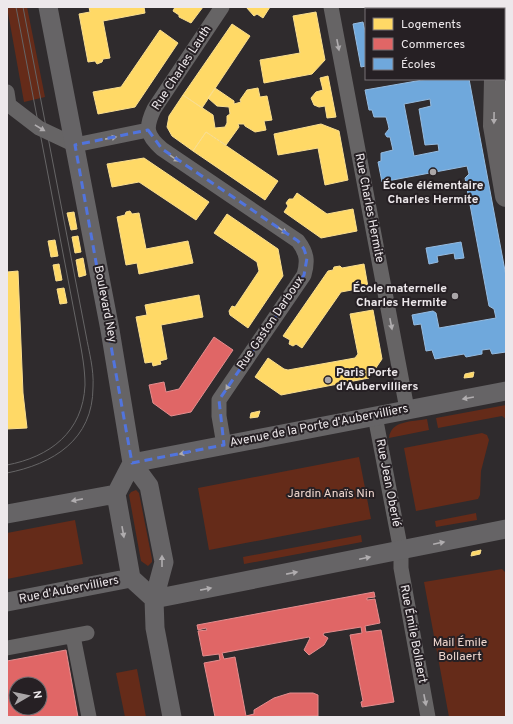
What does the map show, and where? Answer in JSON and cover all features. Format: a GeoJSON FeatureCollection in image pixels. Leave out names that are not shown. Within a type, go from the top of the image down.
{"type":"FeatureCollection","features":[{"type":"Feature","properties":{"kind":"highway"},"geometry":{"type":"LineString","coordinates":[[495,80],[494,126],[506,196]]}},
{"type":"Feature","properties":{"kind":"main road","name":"Boulevard Ney"},"geometry":{"type":"LineString","coordinates":[[48,7],[112,341],[132,463]]}},
{"type":"Feature","properties":{"kind":"main road","name":"Avenue de la Porte d'Aubervilliers"},"geometry":{"type":"LineString","coordinates":[[132,463],[506,391]]}},
{"type":"Feature","properties":{"kind":"main road"},"geometry":{"type":"LineString","coordinates":[[154,599],[131,578],[116,494],[132,463],[149,486],[164,562],[154,599],[156,632],[172,717]]}},
{"type":"Feature","properties":{"kind":"main road"},"geometry":{"type":"LineString","coordinates":[[7,514],[116,494]]}},
{"type":"Feature","properties":{"kind":"main road"},"geometry":{"type":"LineString","coordinates":[[154,599],[506,529]]}},
{"type":"Feature","properties":{"kind":"main road","name":"Rue d'Aubervilliers"},"geometry":{"type":"LineString","coordinates":[[7,602],[131,578]]}},
{"type":"Feature","properties":{"kind":"street","name":"Rue Charles Lauth"},"geometry":{"type":"LineString","coordinates":[[148,130],[149,120],[154,109],[222,7]]}},
{"type":"Feature","properties":{"kind":"street","name":"Rue Charles Hermite"},"geometry":{"type":"LineString","coordinates":[[331,7],[407,409]]}},
{"type":"Feature","properties":{"kind":"street"},"geometry":{"type":"LineString","coordinates":[[7,92],[9,105],[29,121],[39,128],[75,145],[148,130]]}},
{"type":"Feature","properties":{"kind":"street","name":"Rue Gaston Darboux"},"geometry":{"type":"LineString","coordinates":[[148,130],[152,141],[162,149],[298,241],[304,249],[307,258],[304,275],[219,400],[219,416],[224,445]]}},
{"type":"Feature","properties":{"kind":"street","name":"Rue Jean Oberlé"},"geometry":{"type":"LineString","coordinates":[[375,416],[401,551]]}},
{"type":"Feature","properties":{"kind":"street","name":"Rue Émile Bollaert"},"geometry":{"type":"LineString","coordinates":[[401,551],[401,568],[428,717]]}},
{"type":"Feature","properties":{"kind":"street"},"geometry":{"type":"LineString","coordinates":[[7,648],[80,635],[88,717]]}},
{"type":"Feature","properties":{"kind":"highlighted area"},"geometry":{"type":"Polygon","coordinates":[[[148,130],[162,149],[298,241],[304,249],[307,258],[304,275],[219,400],[224,445],[132,463],[75,145],[148,130]]]}},
{"type":"Feature","properties":{"kind":"green space"},"geometry":{"type":"Polygon","coordinates":[[[7,7],[27,7],[45,97],[24,102],[7,7]]]}},
{"type":"Feature","properties":{"kind":"green space"},"geometry":{"type":"Polygon","coordinates":[[[438,7],[477,7],[477,8],[438,7]]]}},
{"type":"Feature","properties":{"kind":"green space"},"geometry":{"type":"Polygon","coordinates":[[[506,405],[506,419],[502,416],[438,428],[436,418],[506,405]]]}},
{"type":"Feature","properties":{"kind":"green space"},"geometry":{"type":"Polygon","coordinates":[[[427,419],[429,430],[389,438],[391,432],[398,425],[427,419]]]}},
{"type":"Feature","properties":{"kind":"green space"},"geometry":{"type":"Polygon","coordinates":[[[482,433],[487,435],[489,440],[481,471],[480,495],[478,499],[416,511],[404,448],[482,433]]]}},
{"type":"Feature","properties":{"kind":"green space","name":"Jardin Anaïs Nin"},"geometry":{"type":"Polygon","coordinates":[[[359,457],[371,519],[209,550],[198,488],[359,457]]]}},
{"type":"Feature","properties":{"kind":"green space"},"geometry":{"type":"Polygon","coordinates":[[[136,490],[139,493],[152,559],[152,562],[148,566],[141,561],[129,495],[131,492],[136,490]]]}},
{"type":"Feature","properties":{"kind":"green space"},"geometry":{"type":"Polygon","coordinates":[[[476,513],[477,520],[436,527],[435,521],[476,513]]]}},
{"type":"Feature","properties":{"kind":"green space"},"geometry":{"type":"Polygon","coordinates":[[[75,520],[83,564],[7,579],[7,533],[75,520]]]}},
{"type":"Feature","properties":{"kind":"green space"},"geometry":{"type":"Polygon","coordinates":[[[361,535],[362,542],[244,564],[243,557],[361,535]]]}},
{"type":"Feature","properties":{"kind":"green space","name":"Mail Émile Bollaert"},"geometry":{"type":"Polygon","coordinates":[[[502,569],[506,573],[506,717],[449,717],[424,582],[502,569]]]}},
{"type":"Feature","properties":{"kind":"green space"},"geometry":{"type":"Polygon","coordinates":[[[137,669],[146,717],[125,717],[116,673],[137,669]]]}},
{"type":"Feature","properties":{"kind":"building: Logements"},"geometry":{"type":"Polygon","coordinates":[[[89,7],[144,7],[145,13],[103,21],[110,58],[103,59],[102,62],[97,64],[95,61],[88,62],[79,14],[90,12],[89,7]]]}},
{"type":"Feature","properties":{"kind":"building: Logements"},"geometry":{"type":"Polygon","coordinates":[[[175,7],[203,7],[191,23],[179,17],[179,15],[173,11],[175,7]]]}},
{"type":"Feature","properties":{"kind":"building: Logements"},"geometry":{"type":"Polygon","coordinates":[[[246,7],[270,7],[263,18],[257,14],[254,16],[246,7]]]}},
{"type":"Feature","properties":{"kind":"building: Logements"},"geometry":{"type":"Polygon","coordinates":[[[316,12],[325,60],[312,74],[264,83],[260,60],[300,53],[293,16],[316,12]]]}},
{"type":"Feature","properties":{"kind":"building: Logements"},"geometry":{"type":"Polygon","coordinates":[[[232,24],[250,36],[202,108],[183,95],[232,24]]]}},
{"type":"Feature","properties":{"kind":"building: Logements"},"geometry":{"type":"Polygon","coordinates":[[[160,30],[178,43],[135,107],[98,114],[93,92],[121,87],[160,30]]]}},
{"type":"Feature","properties":{"kind":"building: Logements"},"geometry":{"type":"Polygon","coordinates":[[[328,76],[336,117],[327,118],[325,106],[319,107],[314,105],[311,98],[316,92],[323,90],[320,78],[328,76]]]}},
{"type":"Feature","properties":{"kind":"building: Logements"},"geometry":{"type":"Polygon","coordinates":[[[215,88],[234,101],[234,104],[241,102],[240,100],[247,90],[258,88],[260,97],[267,96],[272,120],[264,121],[266,130],[255,132],[244,124],[238,124],[239,127],[226,145],[206,132],[193,151],[172,136],[167,127],[169,116],[183,95],[213,115],[215,128],[225,127],[227,123],[227,116],[230,114],[229,107],[217,106],[208,98],[215,88]]]}},
{"type":"Feature","properties":{"kind":"building: Logements"},"geometry":{"type":"Polygon","coordinates":[[[321,124],[339,131],[348,180],[325,185],[318,148],[278,155],[274,134],[321,124]]]}},
{"type":"Feature","properties":{"kind":"building: Logements"},"geometry":{"type":"Polygon","coordinates":[[[206,132],[278,181],[265,200],[193,151],[206,132]]]}},
{"type":"Feature","properties":{"kind":"building: Logements"},"geometry":{"type":"Polygon","coordinates":[[[144,158],[209,202],[196,220],[139,182],[112,187],[107,164],[144,158]]]}},
{"type":"Feature","properties":{"kind":"building: Logements"},"geometry":{"type":"Polygon","coordinates":[[[297,193],[327,214],[353,209],[357,231],[321,238],[284,212],[288,206],[286,203],[289,199],[293,199],[297,193]]]}},
{"type":"Feature","properties":{"kind":"building: Logements"},"geometry":{"type":"Polygon","coordinates":[[[130,211],[132,214],[139,213],[146,249],[188,241],[193,263],[139,274],[137,263],[126,265],[117,217],[125,215],[126,212],[130,211]]]}},
{"type":"Feature","properties":{"kind":"building: Logements"},"geometry":{"type":"Polygon","coordinates":[[[74,212],[77,229],[71,230],[67,213],[74,212]]]}},
{"type":"Feature","properties":{"kind":"building: Logements"},"geometry":{"type":"Polygon","coordinates":[[[227,214],[278,249],[283,276],[248,328],[230,315],[229,311],[232,306],[235,307],[259,271],[257,262],[214,233],[227,214]]]}},
{"type":"Feature","properties":{"kind":"building: Logements"},"geometry":{"type":"Polygon","coordinates":[[[78,236],[81,252],[75,253],[72,237],[78,236]]]}},
{"type":"Feature","properties":{"kind":"building: Logements"},"geometry":{"type":"Polygon","coordinates":[[[55,240],[58,256],[51,257],[48,241],[55,240]]]}},
{"type":"Feature","properties":{"kind":"building: Logements"},"geometry":{"type":"Polygon","coordinates":[[[83,258],[86,275],[79,277],[76,260],[83,258]]]}},
{"type":"Feature","properties":{"kind":"building: Logements"},"geometry":{"type":"Polygon","coordinates":[[[59,264],[62,280],[56,281],[53,265],[59,264]]]}},
{"type":"Feature","properties":{"kind":"building: Logements"},"geometry":{"type":"Polygon","coordinates":[[[364,264],[368,287],[341,292],[302,348],[296,344],[293,346],[289,344],[290,340],[283,336],[328,271],[333,270],[334,267],[340,266],[342,268],[364,264]]]}},
{"type":"Feature","properties":{"kind":"building: Logements"},"geometry":{"type":"Polygon","coordinates":[[[18,271],[23,393],[27,428],[7,429],[7,272],[18,271]]]}},
{"type":"Feature","properties":{"kind":"building: Logements"},"geometry":{"type":"Polygon","coordinates":[[[64,288],[67,303],[60,304],[57,289],[64,288]]]}},
{"type":"Feature","properties":{"kind":"building: Logements"},"geometry":{"type":"Polygon","coordinates":[[[199,295],[203,317],[161,325],[167,359],[160,361],[161,364],[153,366],[152,362],[145,363],[136,317],[147,315],[145,305],[199,295]]]}},
{"type":"Feature","properties":{"kind":"building: Logements"},"geometry":{"type":"Polygon","coordinates":[[[373,310],[382,359],[369,378],[281,395],[255,377],[268,358],[284,369],[288,370],[355,358],[358,354],[350,314],[373,310]]]}},
{"type":"Feature","properties":{"kind":"building: Logements"},"geometry":{"type":"Polygon","coordinates":[[[474,372],[473,377],[464,378],[465,374],[474,372]]]}},
{"type":"Feature","properties":{"kind":"building: Logements"},"geometry":{"type":"Polygon","coordinates":[[[260,411],[258,417],[250,418],[251,413],[260,411]]]}},
{"type":"Feature","properties":{"kind":"building: Logements"},"geometry":{"type":"Polygon","coordinates":[[[481,550],[480,554],[471,556],[472,552],[481,550]]]}},
{"type":"Feature","properties":{"kind":"building: Commerces"},"geometry":{"type":"Polygon","coordinates":[[[214,337],[233,350],[191,412],[171,416],[153,403],[149,385],[164,382],[166,392],[179,389],[214,337]]]}},
{"type":"Feature","properties":{"kind":"building: Commerces"},"geometry":{"type":"Polygon","coordinates":[[[374,592],[375,597],[367,598],[367,600],[375,599],[380,623],[365,626],[366,632],[381,630],[394,702],[362,707],[361,702],[363,701],[350,635],[362,633],[361,627],[324,633],[323,635],[328,638],[324,645],[309,655],[304,650],[310,638],[309,637],[222,653],[224,659],[235,657],[246,716],[254,714],[254,710],[274,698],[290,693],[313,693],[318,695],[318,716],[215,717],[204,663],[220,660],[219,654],[203,656],[198,631],[207,630],[206,628],[198,630],[197,625],[374,592]]]}},
{"type":"Feature","properties":{"kind":"building: Commerces"},"geometry":{"type":"Polygon","coordinates":[[[66,650],[78,717],[7,717],[7,661],[66,650]]]}},
{"type":"Feature","properties":{"kind":"building: Écoles"},"geometry":{"type":"Polygon","coordinates":[[[412,7],[438,8],[412,8],[412,7]]]}},
{"type":"Feature","properties":{"kind":"building: Écoles"},"geometry":{"type":"Polygon","coordinates":[[[363,22],[365,31],[365,66],[361,67],[353,24],[363,22]]]}},
{"type":"Feature","properties":{"kind":"building: Écoles"},"geometry":{"type":"Polygon","coordinates":[[[422,80],[469,80],[506,276],[506,352],[492,354],[490,349],[482,350],[482,354],[466,357],[464,354],[435,359],[432,350],[426,351],[421,324],[414,325],[412,315],[433,311],[436,313],[439,328],[496,318],[494,309],[489,306],[465,178],[469,174],[467,166],[382,182],[378,162],[381,161],[381,153],[393,150],[390,137],[387,137],[385,134],[389,129],[386,117],[374,117],[372,110],[369,110],[365,90],[422,80]],[[430,99],[404,104],[414,156],[439,151],[438,144],[425,145],[419,109],[431,106],[430,99]]]}},
{"type":"Feature","properties":{"kind":"building: Écoles"},"geometry":{"type":"Polygon","coordinates":[[[461,242],[464,258],[455,259],[454,253],[437,256],[438,262],[429,264],[426,248],[461,242]]]}},
{"type":"Feature","properties":{"kind":"tram line"},"geometry":{"type":"LineString","coordinates":[[7,465],[37,456],[50,449],[61,440],[71,429],[78,416],[83,402],[85,385],[80,343],[16,7]]}},
{"type":"Feature","properties":{"kind":"tram line"},"geometry":{"type":"LineString","coordinates":[[7,473],[40,463],[54,456],[67,446],[78,435],[86,422],[91,406],[93,387],[91,361],[23,7]]}},
{"type":"Feature","properties":{"kind":"place","name":"École élémentaire Charles Hermite"},"geometry":{"type":"Point","coordinates":[433,172]}},
{"type":"Feature","properties":{"kind":"place","name":"École maternelle Charles Hermite"},"geometry":{"type":"Point","coordinates":[455,296]}},
{"type":"Feature","properties":{"kind":"place","name":"Paris Porte d'Aubervilliers"},"geometry":{"type":"Point","coordinates":[328,380]}}]}
